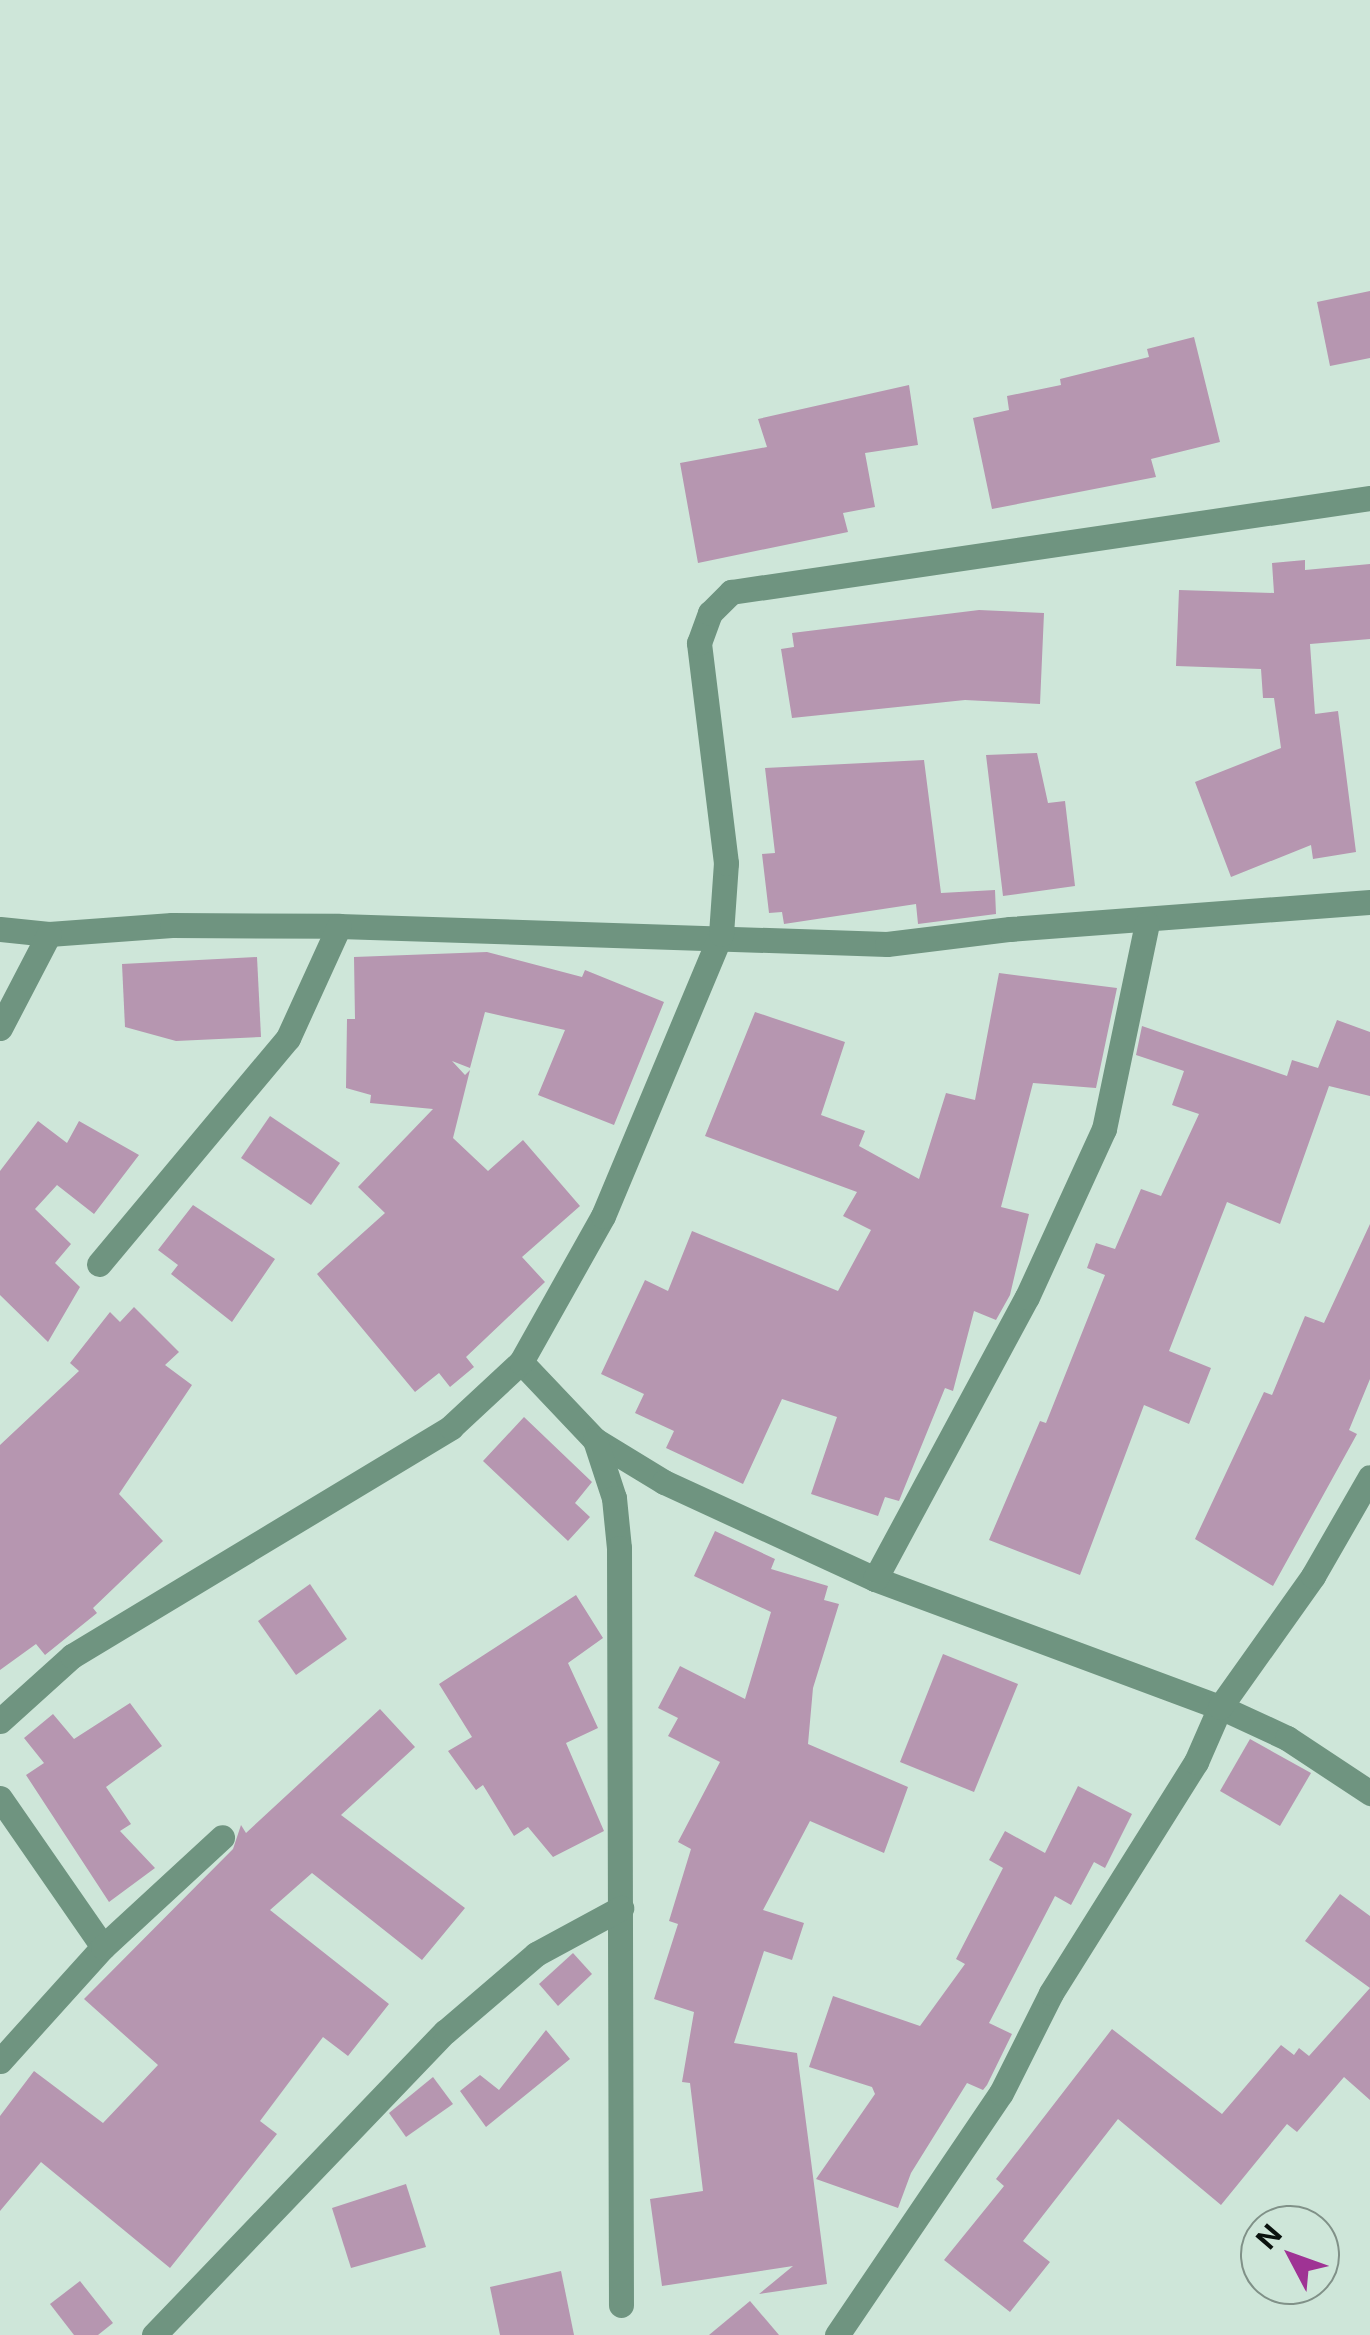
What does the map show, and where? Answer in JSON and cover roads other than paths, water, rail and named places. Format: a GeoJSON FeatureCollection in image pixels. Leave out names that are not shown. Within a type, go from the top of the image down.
{"type":"FeatureCollection","features":[{"type":"Feature","properties":{"kind":"street"},"geometry":{"type":"LineString","coordinates":[[0,1721],[72,1656],[451,1426],[521,1362],[603,1216],[721,934],[726,863],[699,643],[710,613],[731,592],[1370,498]]}},
{"type":"Feature","properties":{"kind":"street"},"geometry":{"type":"LineString","coordinates":[[0,929],[49,934],[172,925],[339,926],[721,934],[789,944],[887,944],[1010,928],[1147,923],[1370,902]]}},
{"type":"Feature","properties":{"kind":"street"},"geometry":{"type":"LineString","coordinates":[[874,1578],[1027,1298],[1104,1130],[1147,923]]}},
{"type":"Feature","properties":{"kind":"street"},"geometry":{"type":"LineString","coordinates":[[100,1264],[288,1038],[339,926]]}},
{"type":"Feature","properties":{"kind":"street"},"geometry":{"type":"LineString","coordinates":[[0,1028],[49,934]]}},
{"type":"Feature","properties":{"kind":"street"},"geometry":{"type":"LineString","coordinates":[[521,1362],[595,1440],[664,1482],[874,1578],[1220,1708],[1286,1738],[1370,1793]]}},
{"type":"Feature","properties":{"kind":"street"},"geometry":{"type":"LineString","coordinates":[[595,1440],[614,1498],[619,1548],[620,2305]]}},
{"type":"Feature","properties":{"kind":"street"},"geometry":{"type":"LineString","coordinates":[[837,2335],[1001,2093],[1050,1993],[1196,1762],[1220,1708],[1313,1576],[1370,1476]]}},
{"type":"Feature","properties":{"kind":"street"},"geometry":{"type":"LineString","coordinates":[[0,1798],[103,1947]]}},
{"type":"Feature","properties":{"kind":"street"},"geometry":{"type":"LineString","coordinates":[[0,2062],[103,1947],[222,1837]]}},
{"type":"Feature","properties":{"kind":"street"},"geometry":{"type":"LineString","coordinates":[[154,2335],[446,2032],[536,1954],[621,1908]]}}]}
